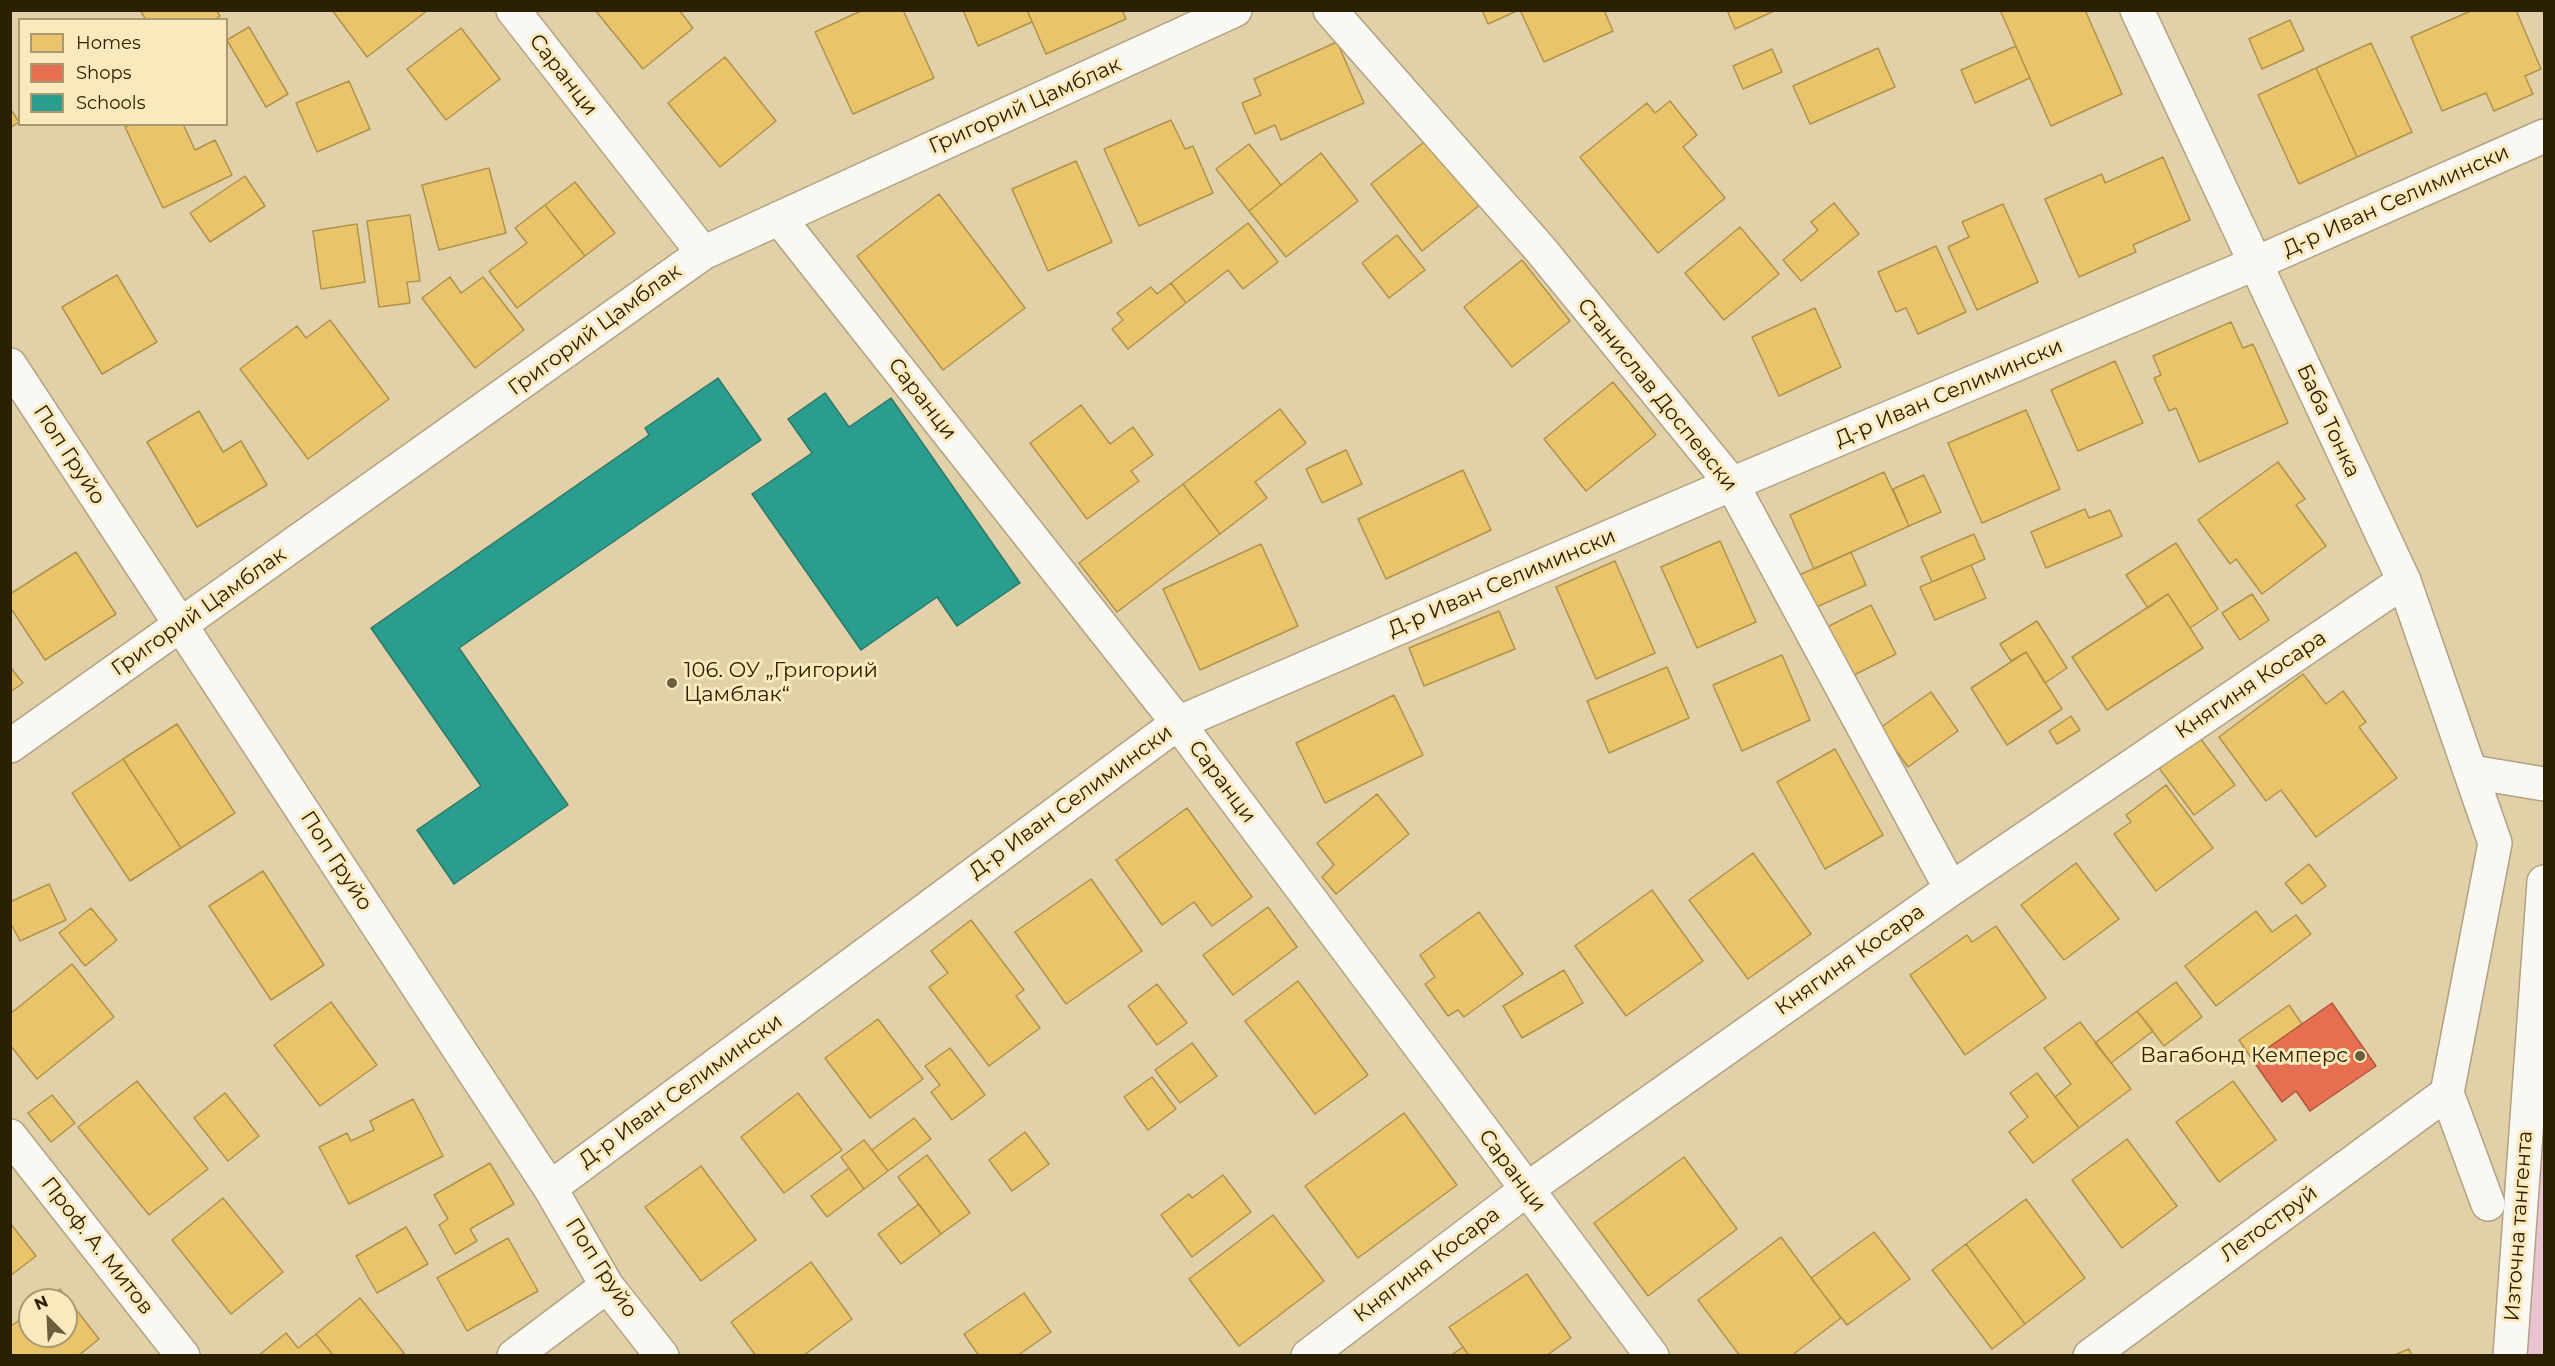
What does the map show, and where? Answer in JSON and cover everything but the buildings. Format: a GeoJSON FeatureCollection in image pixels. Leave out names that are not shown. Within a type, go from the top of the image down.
{"type":"FeatureCollection","features":[{"type":"Feature","properties":{"kind":"street","name":"Саранци"},"geometry":{"type":"LineString","coordinates":[[513,10],[703,253]]}},
{"type":"Feature","properties":{"kind":"street","name":"Григорий Цамблак"},"geometry":{"type":"LineString","coordinates":[[10,746],[703,253],[1236,10]]}},
{"type":"Feature","properties":{"kind":"street","name":"Станислав Доспевски"},"geometry":{"type":"LineString","coordinates":[[1330,10],[1540,249],[1732,484],[1952,889]]}},
{"type":"Feature","properties":{"kind":"street","name":"Баба Тонка"},"geometry":{"type":"LineString","coordinates":[[2137,10],[2403,580],[2472,772]]}},
{"type":"Feature","properties":{"kind":"street","name":"Д-р Иван Селимински"},"geometry":{"type":"LineString","coordinates":[[550,1188],[1178,723],[1732,484],[2254,264],[2544,136]]}},
{"type":"Feature","properties":{"kind":"street","name":"Саранци"},"geometry":{"type":"LineString","coordinates":[[779,218],[1178,723],[1652,1356]]}},
{"type":"Feature","properties":{"kind":"street","name":"Поп Груйо"},"geometry":{"type":"LineString","coordinates":[[10,365],[550,1188],[607,1286],[662,1356]]}},
{"type":"Feature","properties":{"kind":"street","name":"Княгиня Косара"},"geometry":{"type":"LineString","coordinates":[[1308,1356],[1526,1190],[1952,889],[2403,580]]}},
{"type":"Feature","properties":{"kind":"street"},"geometry":{"type":"LineString","coordinates":[[2488,1204],[2447,1093],[2495,843],[2472,772],[2544,784]]}},
{"type":"Feature","properties":{"kind":"street","name":"Източна тангента"},"geometry":{"type":"LineString","coordinates":[[2510,1356],[2544,882]]}},
{"type":"Feature","properties":{"kind":"street","name":"Летоструй"},"geometry":{"type":"LineString","coordinates":[[2090,1356],[2447,1093]]}},
{"type":"Feature","properties":{"kind":"street","name":"Проф. А. Митов"},"geometry":{"type":"LineString","coordinates":[[10,1136],[183,1356]]}},
{"type":"Feature","properties":{"kind":"street"},"geometry":{"type":"LineString","coordinates":[[514,1356],[607,1286]]}},
{"type":"Feature","properties":{"kind":"shaded area"},"geometry":{"type":"Polygon","coordinates":[[[2544,882],[2544,1355],[2510,1356],[2544,882]]]}},
{"type":"Feature","properties":{"kind":"place","name":"106. ОУ „Григорий Цамблак“"},"geometry":{"type":"Point","coordinates":[672,683]}},
{"type":"Feature","properties":{"kind":"place","name":"Вагабонд Кемперс"},"geometry":{"type":"Point","coordinates":[2360,1056]}}]}
